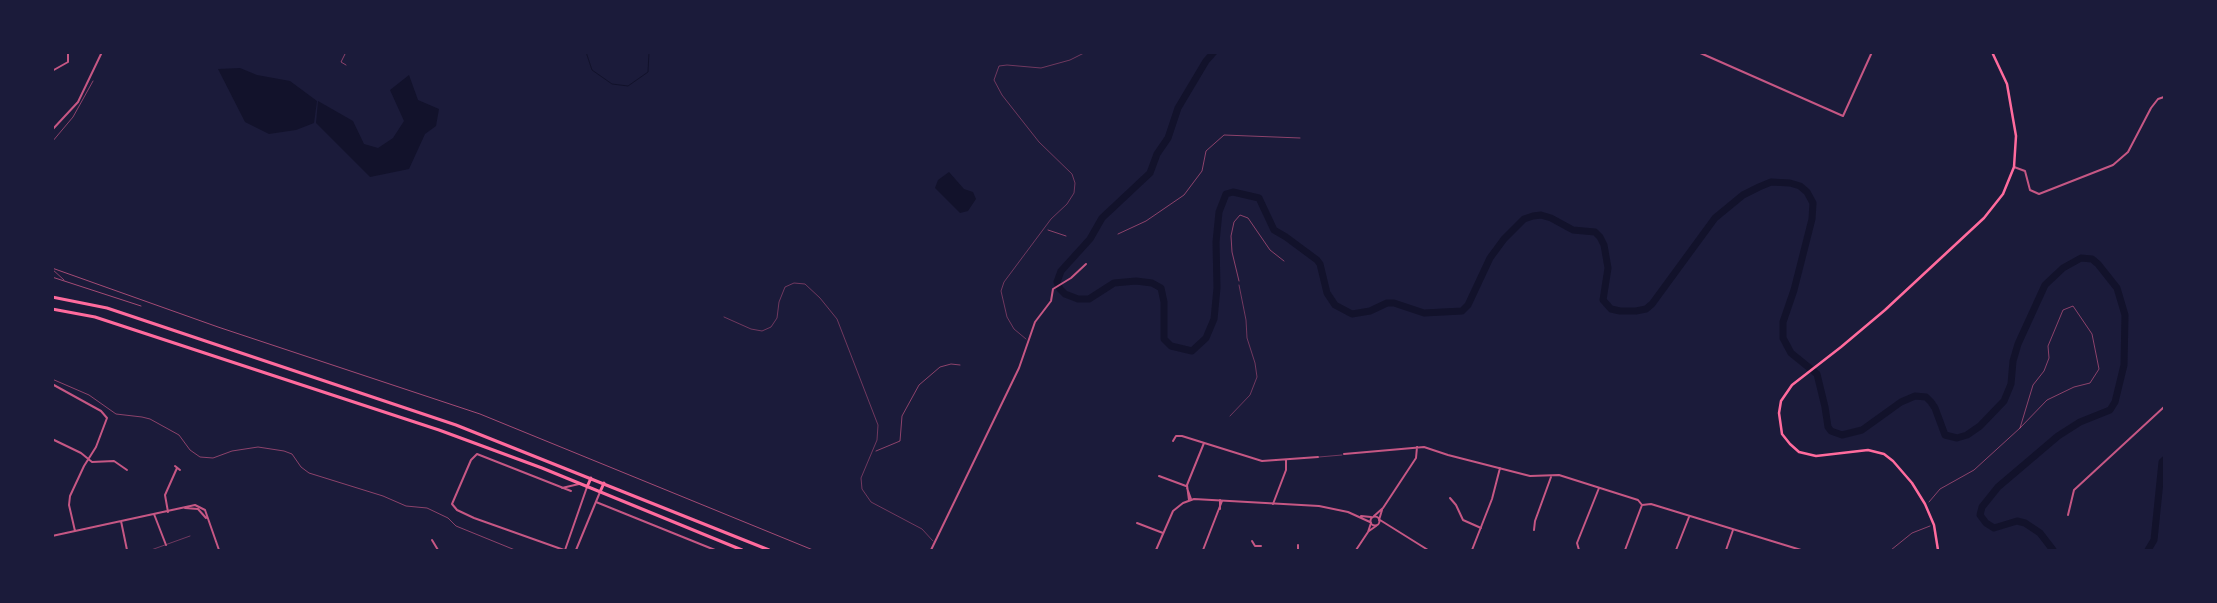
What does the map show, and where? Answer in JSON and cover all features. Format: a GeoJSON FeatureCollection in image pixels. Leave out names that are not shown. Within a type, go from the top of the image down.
{"type":"FeatureCollection","features":[{"type":"Feature","properties":{"kind":"highway"},"geometry":{"type":"LineString","coordinates":[[52,296],[107,308],[479,433],[769,550]]}},
{"type":"Feature","properties":{"kind":"highway"},"geometry":{"type":"LineString","coordinates":[[52,309],[95,317],[480,444],[742,550]]}},
{"type":"Feature","properties":{"kind":"highway"},"geometry":{"type":"LineString","coordinates":[[588,487],[592,478]]}},
{"type":"Feature","properties":{"kind":"highway"},"geometry":{"type":"LineString","coordinates":[[600,492],[604,483]]}},
{"type":"Feature","properties":{"kind":"main road"},"geometry":{"type":"LineString","coordinates":[[1938,550],[1934,525],[1925,504],[1897,465],[1878,452],[1859,450],[1816,456],[1800,452],[1790,444],[1780,428],[1779,410],[1786,393],[1800,379],[1879,315],[1984,218],[2001,198],[2014,167],[2016,142],[2011,103],[2005,78],[1992,52]]}},
{"type":"Feature","properties":{"kind":"street"},"geometry":{"type":"LineString","coordinates":[[52,71],[68,62],[68,52]]}},
{"type":"Feature","properties":{"kind":"street"},"geometry":{"type":"LineString","coordinates":[[52,130],[75,107],[102,52]]}},
{"type":"Feature","properties":{"kind":"street"},"geometry":{"type":"LineString","coordinates":[[1698,52],[1843,116],[1872,52]]}},
{"type":"Feature","properties":{"kind":"street"},"geometry":{"type":"LineString","coordinates":[[2014,167],[2025,171],[2030,190],[2039,194],[2113,165],[2128,152],[2151,108],[2158,99],[2164,97]]}},
{"type":"Feature","properties":{"kind":"street"},"geometry":{"type":"LineString","coordinates":[[931,550],[1019,368],[1030,342],[1035,322],[1051,301],[1053,289],[1086,264]]}},
{"type":"Feature","properties":{"kind":"street"},"geometry":{"type":"LineString","coordinates":[[52,384],[107,416],[106,424],[94,451],[88,459],[70,499],[75,532]]}},
{"type":"Feature","properties":{"kind":"street"},"geometry":{"type":"LineString","coordinates":[[2068,515],[2074,490],[2164,407]]}},
{"type":"Feature","properties":{"kind":"street"},"geometry":{"type":"LineString","coordinates":[[1173,441],[1176,436],[1181,436],[1262,461],[1318,457]]}},
{"type":"Feature","properties":{"kind":"street"},"geometry":{"type":"LineString","coordinates":[[52,439],[97,463],[114,461],[127,470]]}},
{"type":"Feature","properties":{"kind":"street"},"geometry":{"type":"LineString","coordinates":[[1190,499],[1186,487],[1204,443]]}},
{"type":"Feature","properties":{"kind":"street"},"geometry":{"type":"LineString","coordinates":[[1368,532],[1374,516],[1383,508],[1416,458],[1417,447]]}},
{"type":"Feature","properties":{"kind":"street"},"geometry":{"type":"LineString","coordinates":[[1344,454],[1424,447],[1532,476],[1551,477],[1560,475],[1638,500],[1642,505]]}},
{"type":"Feature","properties":{"kind":"street"},"geometry":{"type":"LineString","coordinates":[[571,491],[481,455],[475,455],[452,504],[454,508],[482,522],[565,550],[577,550],[600,492]]}},
{"type":"Feature","properties":{"kind":"street"},"geometry":{"type":"LineString","coordinates":[[1273,504],[1286,470],[1286,460]]}},
{"type":"Feature","properties":{"kind":"street"},"geometry":{"type":"LineString","coordinates":[[168,512],[166,495],[176,467],[180,470]]}},
{"type":"Feature","properties":{"kind":"street"},"geometry":{"type":"LineString","coordinates":[[1472,550],[1494,494],[1500,468]]}},
{"type":"Feature","properties":{"kind":"street"},"geometry":{"type":"LineString","coordinates":[[1159,476],[1186,487]]}},
{"type":"Feature","properties":{"kind":"street"},"geometry":{"type":"LineString","coordinates":[[1534,530],[1551,477]]}},
{"type":"Feature","properties":{"kind":"street"},"geometry":{"type":"LineString","coordinates":[[561,488],[578,484]]}},
{"type":"Feature","properties":{"kind":"street"},"geometry":{"type":"LineString","coordinates":[[565,550],[588,487]]}},
{"type":"Feature","properties":{"kind":"street"},"geometry":{"type":"LineString","coordinates":[[1579,550],[1577,543],[1599,488]]}},
{"type":"Feature","properties":{"kind":"street"},"geometry":{"type":"LineString","coordinates":[[1450,498],[1455,503],[1463,520],[1481,528]]}},
{"type":"Feature","properties":{"kind":"street"},"geometry":{"type":"LineString","coordinates":[[1156,550],[1173,511],[1190,499],[1319,506],[1359,516],[1376,525],[1388,526]]}},
{"type":"Feature","properties":{"kind":"street"},"geometry":{"type":"LineString","coordinates":[[1203,550],[1220,509],[1221,500]]}},
{"type":"Feature","properties":{"kind":"street"},"geometry":{"type":"LineString","coordinates":[[596,502],[715,550]]}},
{"type":"Feature","properties":{"kind":"street"},"geometry":{"type":"LineString","coordinates":[[1642,505],[1651,504],[1801,550]]}},
{"type":"Feature","properties":{"kind":"street"},"geometry":{"type":"LineString","coordinates":[[1625,550],[1642,505]]}},
{"type":"Feature","properties":{"kind":"street"},"geometry":{"type":"LineString","coordinates":[[52,536],[183,508],[198,507],[207,520],[219,550]]}},
{"type":"Feature","properties":{"kind":"street"},"geometry":{"type":"LineString","coordinates":[[1356,550],[1368,532],[1380,520],[1383,508]]}},
{"type":"Feature","properties":{"kind":"street"},"geometry":{"type":"LineString","coordinates":[[154,514],[166,545]]}},
{"type":"Feature","properties":{"kind":"street"},"geometry":{"type":"LineString","coordinates":[[1359,516],[1374,516],[1427,550]]}},
{"type":"Feature","properties":{"kind":"street"},"geometry":{"type":"LineString","coordinates":[[1676,550],[1689,517]]}},
{"type":"Feature","properties":{"kind":"street"},"geometry":{"type":"LineString","coordinates":[[121,521],[127,550]]}},
{"type":"Feature","properties":{"kind":"street"},"geometry":{"type":"LineString","coordinates":[[1137,523],[1163,533]]}},
{"type":"Feature","properties":{"kind":"street"},"geometry":{"type":"LineString","coordinates":[[1726,550],[1734,530]]}},
{"type":"Feature","properties":{"kind":"street"},"geometry":{"type":"LineString","coordinates":[[432,540],[438,550]]}},
{"type":"Feature","properties":{"kind":"street"},"geometry":{"type":"LineString","coordinates":[[1252,541],[1255,546]]}},
{"type":"Feature","properties":{"kind":"street"},"geometry":{"type":"LineString","coordinates":[[1298,545],[1298,550]]}},
{"type":"Feature","properties":{"kind":"street"},"geometry":{"type":"LineString","coordinates":[[1255,546],[1261,546]]}},
{"type":"Feature","properties":{"kind":"street"},"geometry":{"type":"LineString","coordinates":[[1252,550],[1255,546]]}},
{"type":"Feature","properties":{"kind":"lane"},"geometry":{"type":"LineString","coordinates":[[1030,342],[1014,329],[1006,317],[1001,291],[1009,273],[1044,228],[1067,204],[1074,193],[1076,183],[1072,174],[1034,135],[1002,95],[994,80],[999,66],[1041,68],[1070,60],[1086,52]]}},
{"type":"Feature","properties":{"kind":"lane"},"geometry":{"type":"LineString","coordinates":[[724,318],[751,330],[762,331],[771,327],[777,318],[779,302],[785,287],[794,283],[805,284],[814,292],[837,319],[878,425],[877,440],[861,478],[862,489],[871,502],[922,529],[934,543]]}},
{"type":"Feature","properties":{"kind":"lane"},"geometry":{"type":"LineString","coordinates":[[1230,416],[1250,395],[1257,376],[1247,338],[1246,320],[1239,284]]}},
{"type":"Feature","properties":{"kind":"lane"},"geometry":{"type":"LineString","coordinates":[[1318,457],[1344,454]]}},
{"type":"Feature","properties":{"kind":"lane"},"geometry":{"type":"LineString","coordinates":[[151,550],[190,536]]}},
{"type":"Feature","properties":{"kind":"path"},"geometry":{"type":"LineString","coordinates":[[346,52],[341,62],[346,65]]}},
{"type":"Feature","properties":{"kind":"path"},"geometry":{"type":"LineString","coordinates":[[52,142],[61,134],[80,107],[92,81],[90,78]]}},
{"type":"Feature","properties":{"kind":"path"},"geometry":{"type":"LineString","coordinates":[[1118,234],[1146,221],[1184,195],[1202,172],[1206,151],[1224,135],[1300,138]]}},
{"type":"Feature","properties":{"kind":"path"},"geometry":{"type":"LineString","coordinates":[[1239,284],[1231,241],[1233,224],[1239,216],[1242,215],[1248,218],[1270,250],[1284,261]]}},
{"type":"Feature","properties":{"kind":"path"},"geometry":{"type":"LineString","coordinates":[[1044,228],[1066,236]]}},
{"type":"Feature","properties":{"kind":"path"},"geometry":{"type":"LineString","coordinates":[[52,269],[64,280]]}},
{"type":"Feature","properties":{"kind":"path"},"geometry":{"type":"LineString","coordinates":[[1925,504],[1940,489],[1974,470],[2020,428],[2047,400],[2074,387],[2090,383],[2099,369],[2092,334],[2073,306],[2063,310],[2048,346],[2049,358],[2044,371],[2033,385],[2020,428]]}},
{"type":"Feature","properties":{"kind":"path"},"geometry":{"type":"LineString","coordinates":[[872,452],[900,441],[902,416],[919,385],[940,367],[951,364],[960,366]]}},
{"type":"Feature","properties":{"kind":"path"},"geometry":{"type":"LineString","coordinates":[[52,379],[89,395],[116,414],[150,419],[179,435],[190,450],[200,457],[212,458],[232,451],[258,447],[284,451],[292,454],[304,470],[315,475],[383,496],[406,506],[427,508],[448,518],[456,526],[515,550]]}},
{"type":"Feature","properties":{"kind":"path"},"geometry":{"type":"LineString","coordinates":[[1891,550],[1912,533],[1934,525]]}},
{"type":"Feature","properties":{"kind":"shaded area"},"geometry":{"type":"Polygon","coordinates":[[[240,68],[257,75],[290,81],[317,101],[314,123],[296,130],[269,134],[245,122],[218,69],[240,68]]]}},
{"type":"Feature","properties":{"kind":"shaded area"},"geometry":{"type":"Polygon","coordinates":[[[409,75],[418,100],[439,109],[436,126],[425,134],[409,169],[370,177],[316,123],[318,101],[353,121],[364,144],[378,148],[393,138],[404,121],[390,90],[409,75]]]}},
{"type":"Feature","properties":{"kind":"shaded area"},"geometry":{"type":"Polygon","coordinates":[[[949,172],[964,189],[973,192],[976,199],[968,211],[960,213],[935,188],[938,180],[949,172]]]}},
{"type":"Feature","properties":{"kind":"waterway"},"geometry":{"type":"LineString","coordinates":[[586,52],[592,70],[612,84],[628,86],[648,72],[649,52]]}},
{"type":"Feature","properties":{"kind":"waterway"},"geometry":{"type":"LineString","coordinates":[[1214,52],[1206,61],[1178,108],[1168,138],[1157,154],[1150,173],[1102,218],[1090,239],[1061,271],[1057,282],[1065,294],[1078,299],[1089,299],[1114,283],[1136,281],[1152,283],[1161,288],[1164,302],[1164,339],[1171,346],[1192,351],[1206,338],[1214,319],[1217,288],[1216,242],[1219,212],[1226,194],[1233,192],[1259,198],[1274,230],[1317,260],[1320,264],[1327,293],[1335,305],[1352,314],[1370,311],[1387,303],[1394,303],[1424,313],[1462,311],[1468,305],[1490,258],[1504,239],[1524,219],[1541,215],[1551,218],[1573,230],[1595,232],[1600,237],[1604,245],[1608,268],[1603,300],[1611,309],[1636,311],[1646,309],[1652,304],[1715,218],[1743,195],[1759,187],[1771,182],[1790,183],[1800,186],[1807,192],[1813,203],[1812,219],[1794,290],[1783,322],[1783,338],[1791,353],[1817,374],[1828,427],[1831,431],[1842,435],[1862,430],[1901,402],[1915,396],[1926,397],[1935,408],[1945,435],[1957,438],[1967,435],[1980,426],[2004,401],[2011,384],[2013,361],[2018,344],[2045,285],[2063,268],[2081,258],[2092,259],[2117,288],[2125,315],[2124,365],[2115,402],[2110,410],[2080,422],[2058,436],[1998,487],[1982,507],[1980,515],[1986,523],[1994,528],[2017,521],[2025,523],[2040,533],[2053,550]]}},
{"type":"Feature","properties":{"kind":"waterway"},"geometry":{"type":"LineString","coordinates":[[2148,550],[2154,540],[2162,462],[2164,460]]}},
{"type":"Feature","properties":{"kind":"railway"},"geometry":{"type":"LineString","coordinates":[[52,268],[218,327],[480,414],[813,550]]}},
{"type":"Feature","properties":{"kind":"railway"},"geometry":{"type":"LineString","coordinates":[[52,277],[141,306]]}}]}
